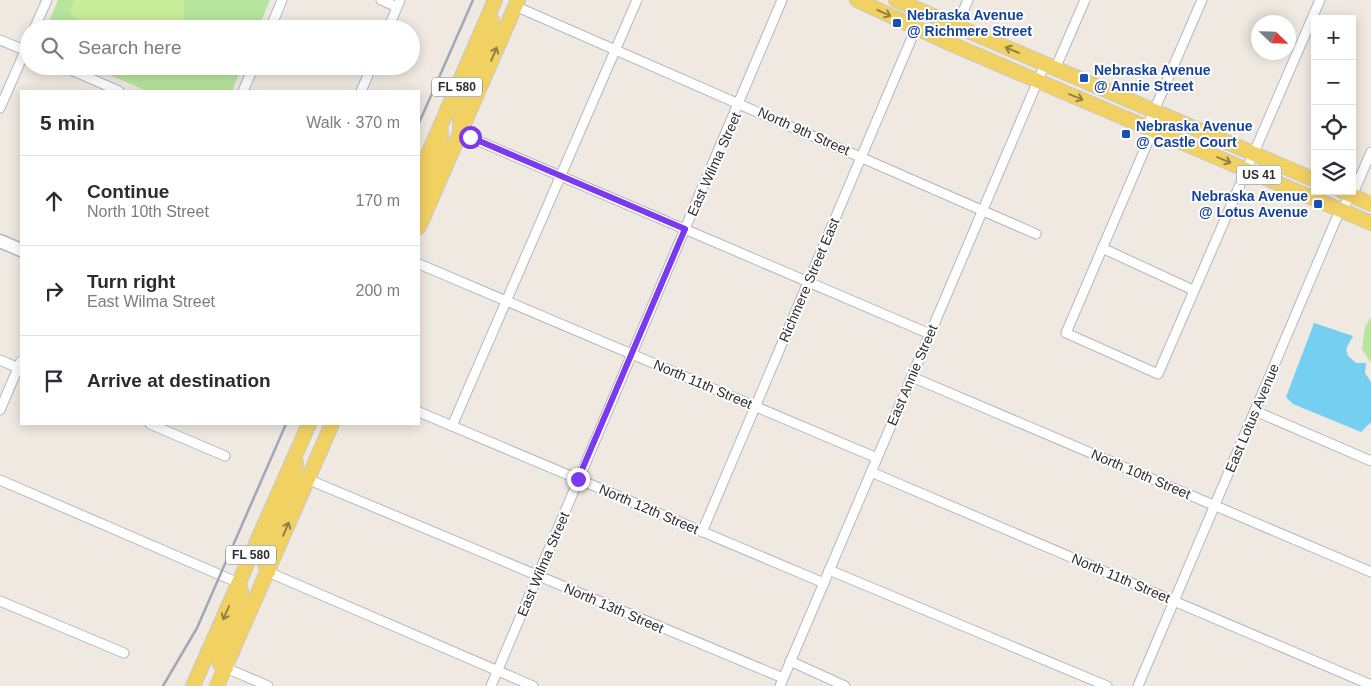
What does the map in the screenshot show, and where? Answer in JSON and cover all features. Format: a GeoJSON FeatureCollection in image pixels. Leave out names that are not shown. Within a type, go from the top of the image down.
{"type":"FeatureCollection","features":[{"type":"Feature","properties":{"kind":"main road","name":"FL 580"},"geometry":{"type":"LineString","coordinates":[[420,173],[496,0]]}},
{"type":"Feature","properties":{"kind":"main road"},"geometry":{"type":"LineString","coordinates":[[460,133],[460,106],[488,40],[496,0]]}},
{"type":"Feature","properties":{"kind":"main road","name":"US 41"},"geometry":{"type":"LineString","coordinates":[[857,0],[950,43],[1371,223]]}},
{"type":"Feature","properties":{"kind":"main road","name":"US 41"},"geometry":{"type":"LineString","coordinates":[[896,0],[1311,178]]}},
{"type":"Feature","properties":{"kind":"main road","name":"FL 580"},"geometry":{"type":"LineString","coordinates":[[420,225],[517,3]]}},
{"type":"Feature","properties":{"kind":"main road"},"geometry":{"type":"LineString","coordinates":[[420,201],[440,151],[442,141],[440,126]]}},
{"type":"Feature","properties":{"kind":"main road"},"geometry":{"type":"LineString","coordinates":[[1351,195],[1371,204]]}},
{"type":"Feature","properties":{"kind":"main road","name":"FL 580"},"geometry":{"type":"LineString","coordinates":[[193,686],[309,425]]}},
{"type":"Feature","properties":{"kind":"main road"},"geometry":{"type":"LineString","coordinates":[[307,478],[303,471],[305,463],[322,425]]}},
{"type":"Feature","properties":{"kind":"main road","name":"FL 580"},"geometry":{"type":"LineString","coordinates":[[217,686],[332,425]]}},
{"type":"Feature","properties":{"kind":"main road"},"geometry":{"type":"LineString","coordinates":[[268,572],[263,559],[266,547],[294,484],[296,452]]}},
{"type":"Feature","properties":{"kind":"main road"},"geometry":{"type":"LineString","coordinates":[[226,668],[221,666],[219,660],[242,604],[243,593],[239,583]]}},
{"type":"Feature","properties":{"kind":"street"},"geometry":{"type":"LineString","coordinates":[[38,20],[47,0]]}},
{"type":"Feature","properties":{"kind":"street"},"geometry":{"type":"LineString","coordinates":[[274,20],[282,0]]}},
{"type":"Feature","properties":{"kind":"street"},"geometry":{"type":"LineString","coordinates":[[382,0],[399,3],[392,20]]}},
{"type":"Feature","properties":{"kind":"street"},"geometry":{"type":"LineString","coordinates":[[452,426],[508,302],[637,0]]}},
{"type":"Feature","properties":{"kind":"street","name":"East Wilma Street"},"geometry":{"type":"LineString","coordinates":[[491,686],[740,103],[782,0]]}},
{"type":"Feature","properties":{"kind":"street"},"geometry":{"type":"LineString","coordinates":[[950,43],[968,0]]}},
{"type":"Feature","properties":{"kind":"street","name":"East Annie Street"},"geometry":{"type":"LineString","coordinates":[[781,682],[1038,81],[1050,67],[1085,0]]}},
{"type":"Feature","properties":{"kind":"street"},"geometry":{"type":"LineString","coordinates":[[1202,0],[1155,110],[1150,129],[1066,333],[1158,374],[1320,0]]}},
{"type":"Feature","properties":{"kind":"street","name":"North 9th Street"},"geometry":{"type":"LineString","coordinates":[[517,3],[616,49],[1036,234]]}},
{"type":"Feature","properties":{"kind":"street","name":"Richmere Street East"},"geometry":{"type":"LineString","coordinates":[[702,532],[916,28]]}},
{"type":"Feature","properties":{"kind":"street"},"geometry":{"type":"LineString","coordinates":[[0,40],[20,48]]}},
{"type":"Feature","properties":{"kind":"street"},"geometry":{"type":"LineString","coordinates":[[0,108],[20,66]]}},
{"type":"Feature","properties":{"kind":"street"},"geometry":{"type":"LineString","coordinates":[[83,75],[117,90]]}},
{"type":"Feature","properties":{"kind":"street"},"geometry":{"type":"LineString","coordinates":[[244,90],[250,75]]}},
{"type":"Feature","properties":{"kind":"street"},"geometry":{"type":"LineString","coordinates":[[361,90],[368,75]]}},
{"type":"Feature","properties":{"kind":"street"},"geometry":{"type":"LineString","coordinates":[[460,133],[930,334]]}},
{"type":"Feature","properties":{"kind":"street","name":"East Lotus Avenue"},"geometry":{"type":"LineString","coordinates":[[1356,178],[1371,152]]}},
{"type":"Feature","properties":{"kind":"street","name":"East Lotus Avenue"},"geometry":{"type":"LineString","coordinates":[[1138,686],[1216,506],[1346,195]]}},
{"type":"Feature","properties":{"kind":"street"},"geometry":{"type":"LineString","coordinates":[[0,241],[20,250]]}},
{"type":"Feature","properties":{"kind":"street"},"geometry":{"type":"LineString","coordinates":[[1102,248],[1193,290]]}},
{"type":"Feature","properties":{"kind":"street","name":"North 11th Street"},"geometry":{"type":"LineString","coordinates":[[420,264],[877,458]]}},
{"type":"Feature","properties":{"kind":"street"},"geometry":{"type":"LineString","coordinates":[[0,360],[20,366],[0,410]]}},
{"type":"Feature","properties":{"kind":"street","name":"North 10th Street"},"geometry":{"type":"LineString","coordinates":[[912,377],[1371,572]]}},
{"type":"Feature","properties":{"kind":"street"},"geometry":{"type":"LineString","coordinates":[[1256,411],[1371,461]]}},
{"type":"Feature","properties":{"kind":"street","name":"North 12th Street"},"geometry":{"type":"LineString","coordinates":[[420,412],[824,583]]}},
{"type":"Feature","properties":{"kind":"street"},"geometry":{"type":"LineString","coordinates":[[152,425],[226,456]]}},
{"type":"Feature","properties":{"kind":"street","name":"North 11th Street"},"geometry":{"type":"LineString","coordinates":[[871,472],[1371,685]]}},
{"type":"Feature","properties":{"kind":"street","name":"North 13th Street"},"geometry":{"type":"LineString","coordinates":[[307,478],[781,682]]}},
{"type":"Feature","properties":{"kind":"street"},"geometry":{"type":"LineString","coordinates":[[0,480],[239,583]]}},
{"type":"Feature","properties":{"kind":"street"},"geometry":{"type":"LineString","coordinates":[[829,570],[1107,686]]}},
{"type":"Feature","properties":{"kind":"street"},"geometry":{"type":"LineString","coordinates":[[268,572],[533,686]]}},
{"type":"Feature","properties":{"kind":"street"},"geometry":{"type":"LineString","coordinates":[[0,601],[124,653]]}},
{"type":"Feature","properties":{"kind":"street"},"geometry":{"type":"LineString","coordinates":[[790,661],[844,686]]}},
{"type":"Feature","properties":{"kind":"street"},"geometry":{"type":"LineString","coordinates":[[226,668],[268,686]]}},
{"type":"Feature","properties":{"kind":"green space"},"geometry":{"type":"Polygon","coordinates":[[[58,0],[270,0],[262,20],[50,20],[58,0]]]}},
{"type":"Feature","properties":{"kind":"green space"},"geometry":{"type":"Polygon","coordinates":[[[74,0],[184,0],[184,20],[79,20],[73,18],[70,10],[74,0]]]}},
{"type":"Feature","properties":{"kind":"green space"},"geometry":{"type":"Polygon","coordinates":[[[110,75],[238,75],[232,90],[145,90],[110,75]]]}},
{"type":"Feature","properties":{"kind":"green space"},"geometry":{"type":"Polygon","coordinates":[[[1371,317],[1371,363],[1362,349],[1365,327],[1371,317]]]}},
{"type":"Feature","properties":{"kind":"water"},"geometry":{"type":"Polygon","coordinates":[[[1314,323],[1353,336],[1346,349],[1348,356],[1356,363],[1366,363],[1365,373],[1371,382],[1371,422],[1361,432],[1293,404],[1286,397],[1314,323]]]}},
{"type":"Feature","properties":{"kind":"railway"},"geometry":{"type":"LineString","coordinates":[[420,121],[473,0]]}},
{"type":"Feature","properties":{"kind":"railway"},"geometry":{"type":"LineString","coordinates":[[163,686],[197,628],[286,425]]}},
{"type":"Feature","properties":{"kind":"place","name":"Nebraska Avenue @ Richmere Street"},"geometry":{"type":"Point","coordinates":[897,23]}},
{"type":"Feature","properties":{"kind":"place","name":"Nebraska Avenue @ Annie Street"},"geometry":{"type":"Point","coordinates":[1084,78]}},
{"type":"Feature","properties":{"kind":"place","name":"Nebraska Avenue @ Castle Court"},"geometry":{"type":"Point","coordinates":[1126,134]}},
{"type":"Feature","properties":{"kind":"place","name":"Nebraska Avenue @ Lotus Avenue"},"geometry":{"type":"Point","coordinates":[1318,204]}},
{"type":"Feature","properties":{"kind":"route"},"geometry":{"type":"LineString","coordinates":[[470,137],[685,229],[578,479]]}}]}
